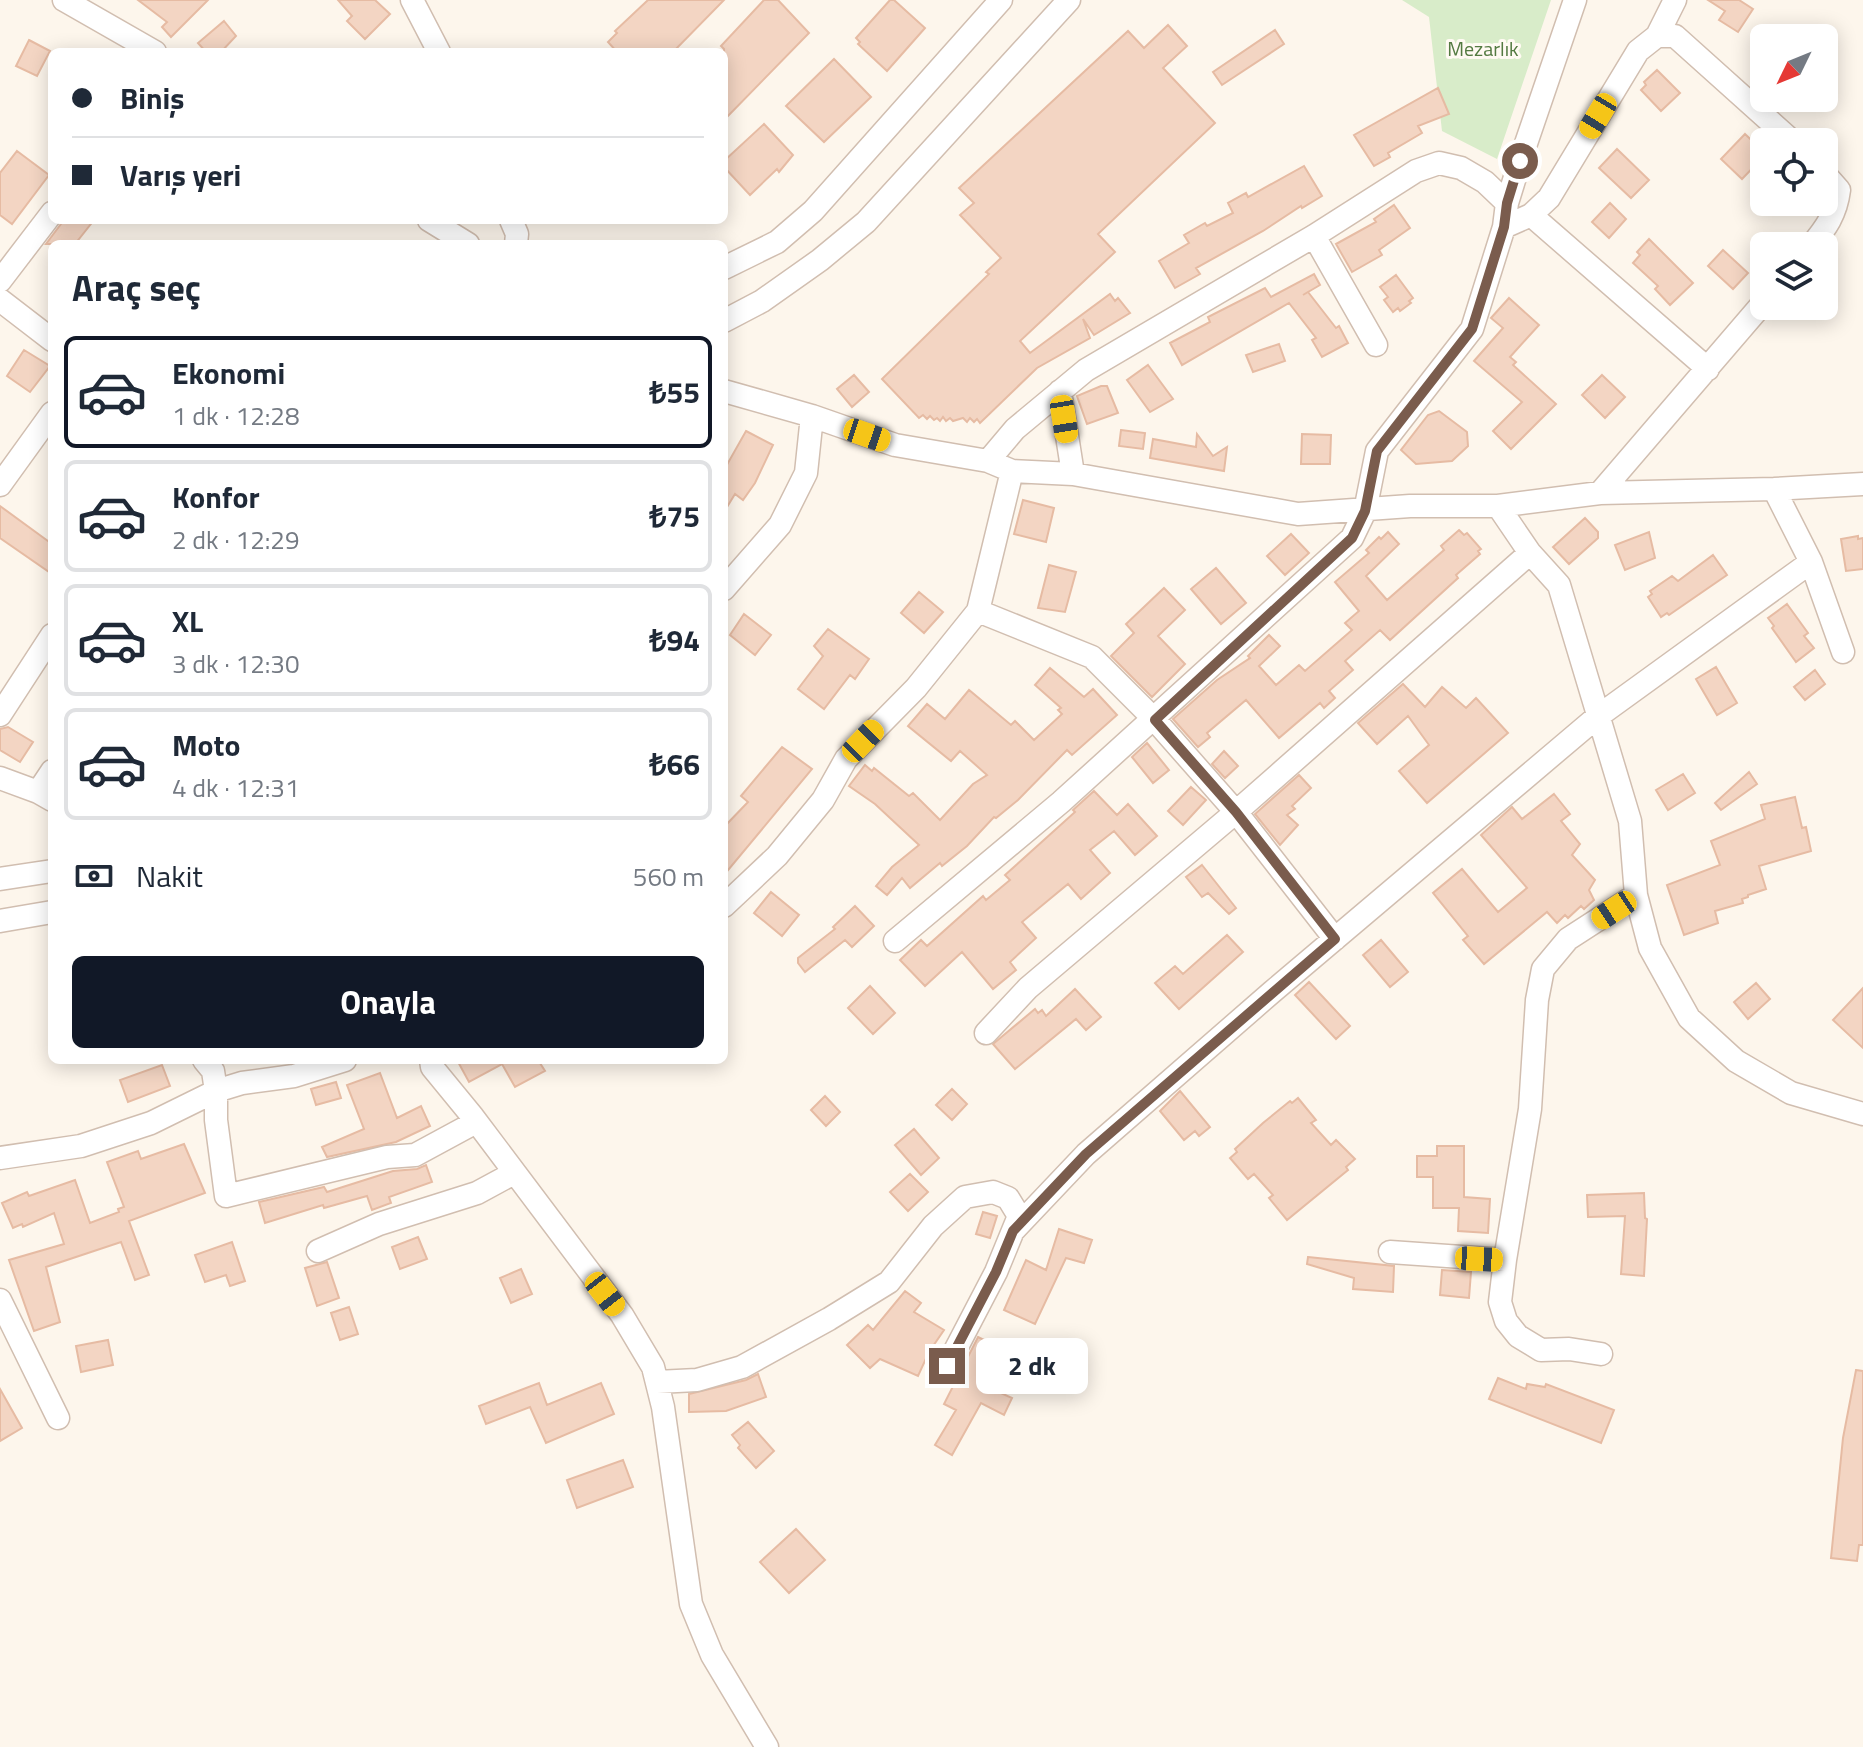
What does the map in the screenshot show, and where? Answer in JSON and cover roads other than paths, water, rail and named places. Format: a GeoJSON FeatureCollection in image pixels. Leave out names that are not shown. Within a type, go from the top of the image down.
{"type":"FeatureCollection","features":[{"type":"Feature","properties":{"kind":"street"},"geometry":{"type":"LineString","coordinates":[[64,0],[148,48]]}},
{"type":"Feature","properties":{"kind":"street"},"geometry":{"type":"LineString","coordinates":[[412,0],[437,48]]}},
{"type":"Feature","properties":{"kind":"street"},"geometry":{"type":"LineString","coordinates":[[728,266],[777,242],[813,211],[1001,0]]}},
{"type":"Feature","properties":{"kind":"street"},"geometry":{"type":"LineString","coordinates":[[728,319],[762,301],[820,260],[866,222],[1069,0]]}},
{"type":"Feature","properties":{"kind":"street"},"geometry":{"type":"LineString","coordinates":[[1504,227],[1531,215],[1549,198],[1638,51],[1657,36],[1675,0]]}},
{"type":"Feature","properties":{"kind":"street"},"geometry":{"type":"LineString","coordinates":[[895,941],[1155,720],[1352,538],[1365,511],[1377,451],[1472,329],[1568,2]]}},
{"type":"Feature","properties":{"kind":"street"},"geometry":{"type":"LineString","coordinates":[[1657,36],[1675,36],[1777,128]]}},
{"type":"Feature","properties":{"kind":"street"},"geometry":{"type":"LineString","coordinates":[[988,461],[1015,429],[1086,370],[1314,236],[1416,171],[1439,163],[1461,168],[1485,182],[1507,203]]}},
{"type":"Feature","properties":{"kind":"street"},"geometry":{"type":"LineString","coordinates":[[1531,215],[1708,369]]}},
{"type":"Feature","properties":{"kind":"street"},"geometry":{"type":"LineString","coordinates":[[0,281],[48,218]]}},
{"type":"Feature","properties":{"kind":"street"},"geometry":{"type":"LineString","coordinates":[[436,224],[462,240]]}},
{"type":"Feature","properties":{"kind":"street"},"geometry":{"type":"LineString","coordinates":[[1314,236],[1376,345]]}},
{"type":"Feature","properties":{"kind":"street"},"geometry":{"type":"LineString","coordinates":[[0,300],[48,337]]}},
{"type":"Feature","properties":{"kind":"street"},"geometry":{"type":"LineString","coordinates":[[1600,493],[1750,319]]}},
{"type":"Feature","properties":{"kind":"street"},"geometry":{"type":"LineString","coordinates":[[1060,391],[1073,474]]}},
{"type":"Feature","properties":{"kind":"street"},"geometry":{"type":"LineString","coordinates":[[728,392],[812,416],[895,445],[988,461],[1012,471],[1073,474],[1298,514],[1410,506],[1498,506],[1600,493],[1863,484]]}},
{"type":"Feature","properties":{"kind":"street"},"geometry":{"type":"LineString","coordinates":[[728,584],[780,525],[806,473],[812,416]]}},
{"type":"Feature","properties":{"kind":"street"},"geometry":{"type":"LineString","coordinates":[[0,485],[48,419]]}},
{"type":"Feature","properties":{"kind":"street"},"geometry":{"type":"LineString","coordinates":[[728,902],[777,856],[823,800],[846,759],[916,688],[978,611],[1012,471]]}},
{"type":"Feature","properties":{"kind":"street"},"geometry":{"type":"LineString","coordinates":[[1774,489],[1811,562],[1843,652]]}},
{"type":"Feature","properties":{"kind":"street"},"geometry":{"type":"LineString","coordinates":[[1498,506],[1530,553],[1559,585],[1630,821],[1636,895],[1650,948],[1689,1018],[1736,1061],[1791,1093],[1863,1114]]}},
{"type":"Feature","properties":{"kind":"street"},"geometry":{"type":"LineString","coordinates":[[986,1033],[1028,988],[1236,812],[1530,553]]}},
{"type":"Feature","properties":{"kind":"street"},"geometry":{"type":"LineString","coordinates":[[1013,1231],[1086,1154],[1597,717],[1811,562]]}},
{"type":"Feature","properties":{"kind":"street"},"geometry":{"type":"LineString","coordinates":[[978,611],[1092,657],[1155,720],[1236,812],[1335,939]]}},
{"type":"Feature","properties":{"kind":"street"},"geometry":{"type":"LineString","coordinates":[[0,715],[48,641]]}},
{"type":"Feature","properties":{"kind":"street"},"geometry":{"type":"LineString","coordinates":[[0,778],[45,796]]}},
{"type":"Feature","properties":{"kind":"street"},"geometry":{"type":"LineString","coordinates":[[0,879],[48,872]]}},
{"type":"Feature","properties":{"kind":"street"},"geometry":{"type":"LineString","coordinates":[[1601,1354],[1569,1349],[1541,1350],[1518,1336],[1506,1321],[1500,1302],[1530,1109],[1537,1000],[1543,969],[1568,939],[1636,895]]}},
{"type":"Feature","properties":{"kind":"street"},"geometry":{"type":"LineString","coordinates":[[0,921],[48,913]]}},
{"type":"Feature","properties":{"kind":"street"},"geometry":{"type":"LineString","coordinates":[[207,1064],[213,1071],[216,1091],[216,1120],[226,1196],[387,1157],[415,1155],[476,1122]]}},
{"type":"Feature","properties":{"kind":"street"},"geometry":{"type":"LineString","coordinates":[[0,1158],[81,1146],[151,1123],[216,1091],[242,1083],[294,1076],[332,1064]]}},
{"type":"Feature","properties":{"kind":"street"},"geometry":{"type":"LineString","coordinates":[[432,1064],[622,1315],[653,1367],[663,1407],[691,1604],[712,1655],[767,1747]]}},
{"type":"Feature","properties":{"kind":"street"},"geometry":{"type":"LineString","coordinates":[[318,1251],[379,1224],[477,1193],[514,1173]]}},
{"type":"Feature","properties":{"kind":"street"},"geometry":{"type":"LineString","coordinates":[[657,1382],[697,1380],[742,1367],[829,1319],[889,1282],[933,1226],[965,1197],[993,1192],[1008,1198],[1019,1216],[996,1272],[947,1366]]}},
{"type":"Feature","properties":{"kind":"street"},"geometry":{"type":"LineString","coordinates":[[1390,1252],[1505,1260]]}},
{"type":"Feature","properties":{"kind":"street"},"geometry":{"type":"LineString","coordinates":[[0,1300],[58,1418]]}},
{"type":"Feature","properties":{"kind":"park label","name":"Mezarlık"},"geometry":{"type":"Point","coordinates":[1483,49]}}]}
